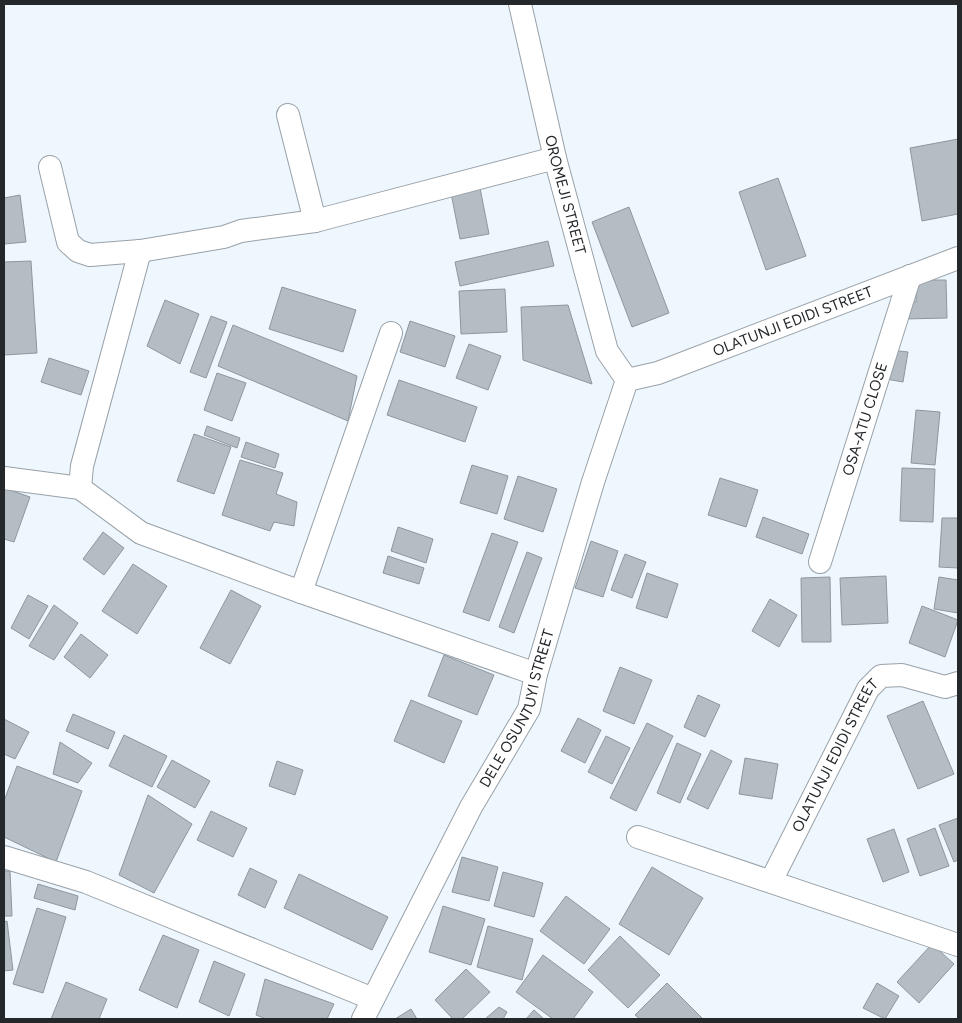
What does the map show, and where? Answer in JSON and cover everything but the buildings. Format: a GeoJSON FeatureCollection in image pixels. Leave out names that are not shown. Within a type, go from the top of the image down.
{"type":"FeatureCollection","features":[{"type":"Feature","properties":{"kind":"street","name":"OROMEJI STREET"},"geometry":{"type":"LineString","coordinates":[[520,4],[555,158],[607,351],[627,380]]}},
{"type":"Feature","properties":{"kind":"street"},"geometry":{"type":"LineString","coordinates":[[288,115],[314,221]]}},
{"type":"Feature","properties":{"kind":"street"},"geometry":{"type":"LineString","coordinates":[[50,167],[68,242],[78,251],[90,255],[140,251],[224,237],[242,231],[314,221],[555,158]]}},
{"type":"Feature","properties":{"kind":"street"},"geometry":{"type":"LineString","coordinates":[[80,488],[82,466],[140,251]]}},
{"type":"Feature","properties":{"kind":"street","name":"OLATUNJI EDIDI STREET"},"geometry":{"type":"LineString","coordinates":[[627,380],[658,373],[958,258]]}},
{"type":"Feature","properties":{"kind":"street","name":"OSA-ATU CLOSE"},"geometry":{"type":"LineString","coordinates":[[820,562],[910,276]]}},
{"type":"Feature","properties":{"kind":"street"},"geometry":{"type":"LineString","coordinates":[[301,592],[391,333]]}},
{"type":"Feature","properties":{"kind":"street","name":"DELE OSUNTUYI STREET"},"geometry":{"type":"LineString","coordinates":[[363,1019],[471,807],[528,709],[536,674],[593,482],[627,380]]}},
{"type":"Feature","properties":{"kind":"street"},"geometry":{"type":"LineString","coordinates":[[4,478],[80,488],[142,533],[301,592],[536,674]]}},
{"type":"Feature","properties":{"kind":"street","name":"OLATUNJI EDIDI STREET"},"geometry":{"type":"LineString","coordinates":[[771,881],[868,689],[881,676],[902,675],[945,687],[958,683]]}},
{"type":"Feature","properties":{"kind":"street"},"geometry":{"type":"LineString","coordinates":[[638,837],[958,945]]}},
{"type":"Feature","properties":{"kind":"street"},"geometry":{"type":"LineString","coordinates":[[4,857],[86,882],[373,998]]}}]}
